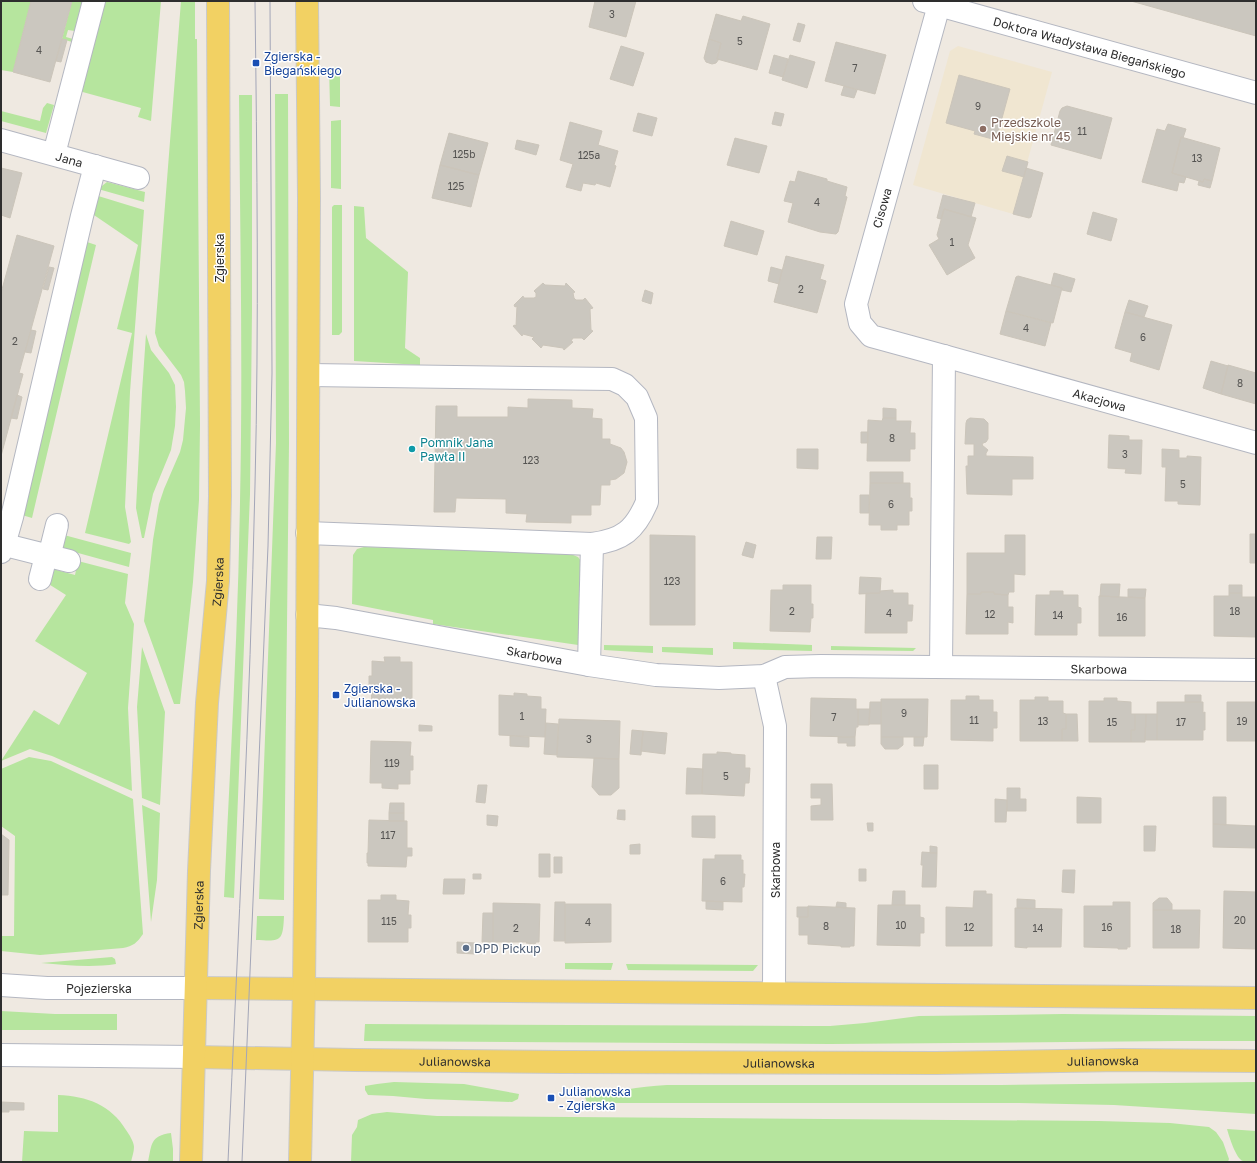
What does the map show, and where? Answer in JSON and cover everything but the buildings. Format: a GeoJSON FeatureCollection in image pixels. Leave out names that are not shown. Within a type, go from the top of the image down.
{"type":"FeatureCollection","features":[{"type":"Feature","properties":{"kind":"main road","name":"Zgierska"},"geometry":{"type":"LineString","coordinates":[[191,1162],[199,871],[207,703],[218,581],[220,496],[218,1]]}},
{"type":"Feature","properties":{"kind":"main road"},"geometry":{"type":"LineString","coordinates":[[300,1162],[304,988],[308,533],[308,1]]}},
{"type":"Feature","properties":{"kind":"main road"},"geometry":{"type":"LineString","coordinates":[[196,988],[1256,998]]}},
{"type":"Feature","properties":{"kind":"main road","name":"Julianowska"},"geometry":{"type":"LineString","coordinates":[[195,1057],[303,1060],[912,1063],[1121,1060],[1256,1061]]}},
{"type":"Feature","properties":{"kind":"street"},"geometry":{"type":"LineString","coordinates":[[54,154],[94,1]]}},
{"type":"Feature","properties":{"kind":"street","name":"Doktora Władysława Biegańskiego"},"geometry":{"type":"LineString","coordinates":[[931,3],[1256,93]]}},
{"type":"Feature","properties":{"kind":"street","name":"Cisowa"},"geometry":{"type":"LineString","coordinates":[[931,3],[856,304],[860,323],[871,336],[944,356]]}},
{"type":"Feature","properties":{"kind":"street","name":"Jana"},"geometry":{"type":"LineString","coordinates":[[1,140],[138,178]]}},
{"type":"Feature","properties":{"kind":"street"},"geometry":{"type":"LineString","coordinates":[[55,558],[2,547],[95,166]]}},
{"type":"Feature","properties":{"kind":"street"},"geometry":{"type":"LineString","coordinates":[[941,667],[944,356]]}},
{"type":"Feature","properties":{"kind":"street","name":"Akacjowa"},"geometry":{"type":"LineString","coordinates":[[944,356],[1256,443]]}},
{"type":"Feature","properties":{"kind":"street"},"geometry":{"type":"LineString","coordinates":[[308,533],[592,544],[607,542],[620,537],[633,526],[647,502],[646,418],[637,397],[625,385],[612,379],[309,375]]}},
{"type":"Feature","properties":{"kind":"street"},"geometry":{"type":"LineString","coordinates":[[40,579],[55,558],[57,525]]}},
{"type":"Feature","properties":{"kind":"street"},"geometry":{"type":"LineString","coordinates":[[589,665],[592,544]]}},
{"type":"Feature","properties":{"kind":"street","name":"Skarbowa"},"geometry":{"type":"LineString","coordinates":[[307,615],[336,618],[589,665],[656,675],[718,678],[764,676],[785,667],[821,666],[1256,670]]}},
{"type":"Feature","properties":{"kind":"street","name":"Skarbowa"},"geometry":{"type":"LineString","coordinates":[[764,676],[775,726],[774,993]]}},
{"type":"Feature","properties":{"kind":"street","name":"Pojezierska"},"geometry":{"type":"LineString","coordinates":[[1,985],[47,988],[196,988]]}},
{"type":"Feature","properties":{"kind":"street"},"geometry":{"type":"LineString","coordinates":[[1,1055],[195,1057]]}},
{"type":"Feature","properties":{"kind":"shaded area","name":"Przedszkole Miejskie nr 45"},"geometry":{"type":"Polygon","coordinates":[[[958,46],[1052,72],[1013,214],[913,185],[950,51],[958,46]]]}},
{"type":"Feature","properties":{"kind":"green space"},"geometry":{"type":"Polygon","coordinates":[[[1,1],[31,1],[13,72],[1,70],[1,1]]]}},
{"type":"Feature","properties":{"kind":"green space"},"geometry":{"type":"Polygon","coordinates":[[[72,1],[83,1],[75,31],[68,30],[66,37],[73,39],[72,42],[62,39],[72,1]]]}},
{"type":"Feature","properties":{"kind":"green space"},"geometry":{"type":"Polygon","coordinates":[[[104,1],[161,1],[151,121],[138,117],[141,108],[79,91],[104,1]]]}},
{"type":"Feature","properties":{"kind":"green space"},"geometry":{"type":"Polygon","coordinates":[[[181,1],[195,1],[195,39],[197,39],[200,425],[199,500],[193,582],[180,704],[174,704],[144,621],[153,540],[159,504],[180,452],[183,440],[186,408],[184,382],[181,375],[159,346],[155,333],[181,1]]]}},
{"type":"Feature","properties":{"kind":"green space"},"geometry":{"type":"Polygon","coordinates":[[[329,67],[340,67],[340,107],[330,106],[329,67]]]}},
{"type":"Feature","properties":{"kind":"green space"},"geometry":{"type":"Polygon","coordinates":[[[275,94],[288,94],[289,443],[284,900],[259,899],[276,443],[275,94]]]}},
{"type":"Feature","properties":{"kind":"green space"},"geometry":{"type":"Polygon","coordinates":[[[239,95],[252,95],[252,309],[250,494],[234,898],[224,897],[236,650],[241,451],[239,95]]]}},
{"type":"Feature","properties":{"kind":"green space"},"geometry":{"type":"Polygon","coordinates":[[[47,103],[54,105],[46,133],[1,121],[1,111],[40,121],[43,108],[47,103]]]}},
{"type":"Feature","properties":{"kind":"green space"},"geometry":{"type":"Polygon","coordinates":[[[341,120],[341,189],[331,188],[331,121],[341,120]]]}},
{"type":"Feature","properties":{"kind":"green space"},"geometry":{"type":"Polygon","coordinates":[[[107,182],[145,192],[144,202],[98,189],[107,182]]]}},
{"type":"Feature","properties":{"kind":"green space"},"geometry":{"type":"Polygon","coordinates":[[[95,195],[144,210],[130,392],[125,507],[131,542],[129,544],[85,533],[132,333],[117,329],[138,245],[91,213],[95,195]]]}},
{"type":"Feature","properties":{"kind":"green space"},"geometry":{"type":"Polygon","coordinates":[[[334,205],[342,205],[342,332],[339,335],[332,335],[332,207],[334,205]]]}},
{"type":"Feature","properties":{"kind":"green space"},"geometry":{"type":"Polygon","coordinates":[[[354,206],[364,207],[366,238],[408,272],[405,348],[420,358],[420,365],[354,361],[354,206]]]}},
{"type":"Feature","properties":{"kind":"green space"},"geometry":{"type":"Polygon","coordinates":[[[87,242],[96,245],[32,518],[22,515],[87,242]]]}},
{"type":"Feature","properties":{"kind":"green space"},"geometry":{"type":"Polygon","coordinates":[[[146,334],[151,350],[169,373],[175,385],[176,407],[175,426],[171,450],[153,494],[144,538],[142,538],[136,508],[146,334]]]}},
{"type":"Feature","properties":{"kind":"green space"},"geometry":{"type":"Polygon","coordinates":[[[64,535],[131,553],[129,567],[60,548],[64,535]]]}},
{"type":"Feature","properties":{"kind":"green space"},"geometry":{"type":"Polygon","coordinates":[[[364,547],[566,552],[578,557],[585,566],[585,646],[433,624],[433,620],[352,604],[353,555],[357,549],[364,547]]]}},
{"type":"Feature","properties":{"kind":"green space"},"geometry":{"type":"Polygon","coordinates":[[[78,561],[128,574],[125,603],[134,624],[128,708],[132,791],[52,756],[30,749],[1,761],[34,710],[59,725],[87,673],[35,641],[66,595],[47,583],[53,569],[75,575],[78,561]]]}},
{"type":"Feature","properties":{"kind":"green space"},"geometry":{"type":"Polygon","coordinates":[[[733,642],[812,645],[812,651],[733,649],[733,642]]]}},
{"type":"Feature","properties":{"kind":"green space"},"geometry":{"type":"Polygon","coordinates":[[[604,645],[653,646],[653,653],[604,650],[604,645]]]}},
{"type":"Feature","properties":{"kind":"green space"},"geometry":{"type":"Polygon","coordinates":[[[831,646],[916,648],[913,651],[831,650],[831,646]]]}},
{"type":"Feature","properties":{"kind":"green space"},"geometry":{"type":"Polygon","coordinates":[[[142,647],[165,712],[160,805],[142,798],[137,707],[142,647]]]}},
{"type":"Feature","properties":{"kind":"green space"},"geometry":{"type":"Polygon","coordinates":[[[662,647],[713,648],[713,655],[662,652],[662,647]]]}},
{"type":"Feature","properties":{"kind":"green space"},"geometry":{"type":"Polygon","coordinates":[[[29,757],[51,761],[133,799],[143,934],[137,942],[132,945],[123,948],[40,955],[1,951],[1,936],[14,936],[15,836],[1,826],[1,769],[29,757]]]}},
{"type":"Feature","properties":{"kind":"green space"},"geometry":{"type":"Polygon","coordinates":[[[142,805],[160,813],[157,880],[151,922],[142,805]]]}},
{"type":"Feature","properties":{"kind":"green space"},"geometry":{"type":"Polygon","coordinates":[[[257,916],[284,916],[283,931],[281,936],[275,940],[256,940],[257,916]]]}},
{"type":"Feature","properties":{"kind":"green space"},"geometry":{"type":"Polygon","coordinates":[[[112,957],[115,959],[116,964],[88,966],[41,963],[112,957]]]}},
{"type":"Feature","properties":{"kind":"green space"},"geometry":{"type":"Polygon","coordinates":[[[565,963],[613,963],[611,970],[565,969],[565,963]]]}},
{"type":"Feature","properties":{"kind":"green space"},"geometry":{"type":"Polygon","coordinates":[[[626,964],[758,965],[753,971],[628,970],[626,964]]]}},
{"type":"Feature","properties":{"kind":"green space"},"geometry":{"type":"Polygon","coordinates":[[[1,1011],[55,1014],[117,1014],[117,1030],[1,1030],[1,1011]]]}},
{"type":"Feature","properties":{"kind":"green space"},"geometry":{"type":"Polygon","coordinates":[[[1063,1014],[1256,1016],[1256,1041],[830,1044],[364,1041],[365,1024],[830,1026],[919,1016],[1063,1014]]]}},
{"type":"Feature","properties":{"kind":"green space"},"geometry":{"type":"Polygon","coordinates":[[[394,1082],[464,1084],[519,1094],[518,1099],[512,1102],[368,1095],[365,1090],[365,1086],[394,1082]]]}},
{"type":"Feature","properties":{"kind":"green space"},"geometry":{"type":"Polygon","coordinates":[[[1256,1082],[1256,1114],[1114,1105],[1019,1103],[590,1103],[587,1102],[584,1095],[667,1085],[1001,1085],[1256,1082]]]}},
{"type":"Feature","properties":{"kind":"green space"},"geometry":{"type":"Polygon","coordinates":[[[58,1095],[79,1097],[88,1100],[106,1108],[113,1114],[120,1121],[134,1145],[131,1162],[22,1162],[24,1131],[58,1132],[58,1095]]]}},
{"type":"Feature","properties":{"kind":"green space"},"geometry":{"type":"Polygon","coordinates":[[[387,1112],[437,1116],[1099,1121],[1170,1123],[1209,1127],[1216,1132],[1223,1142],[1229,1159],[1228,1162],[351,1162],[352,1135],[357,1127],[358,1120],[372,1114],[387,1112]]]}},
{"type":"Feature","properties":{"kind":"green space"},"geometry":{"type":"Polygon","coordinates":[[[1227,1129],[1256,1131],[1256,1162],[1246,1162],[1240,1159],[1233,1147],[1227,1129]]]}},
{"type":"Feature","properties":{"kind":"green space"},"geometry":{"type":"Polygon","coordinates":[[[171,1133],[173,1162],[148,1162],[153,1142],[159,1136],[171,1133]]]}},
{"type":"Feature","properties":{"kind":"tram line"},"geometry":{"type":"LineString","coordinates":[[228,1162],[247,739],[255,485],[257,304],[255,1]]}},
{"type":"Feature","properties":{"kind":"tram line"},"geometry":{"type":"LineString","coordinates":[[242,1162],[268,546],[272,373],[270,1]]}},
{"type":"Feature","properties":{"kind":"place","name":"Zgierska - Biegańskiego"},"geometry":{"type":"Point","coordinates":[256,63]}},
{"type":"Feature","properties":{"kind":"place","name":"Przedszkole Miejskie nr 45"},"geometry":{"type":"Point","coordinates":[983,129]}},
{"type":"Feature","properties":{"kind":"place","name":"Pomnik Jana Pawła II"},"geometry":{"type":"Point","coordinates":[412,449]}},
{"type":"Feature","properties":{"kind":"place","name":"Zgierska - Julianowska"},"geometry":{"type":"Point","coordinates":[336,695]}},
{"type":"Feature","properties":{"kind":"place","name":"DPD Pickup"},"geometry":{"type":"Point","coordinates":[466,948]}},
{"type":"Feature","properties":{"kind":"place","name":"Julianowska - Zgierska"},"geometry":{"type":"Point","coordinates":[551,1098]}}]}
